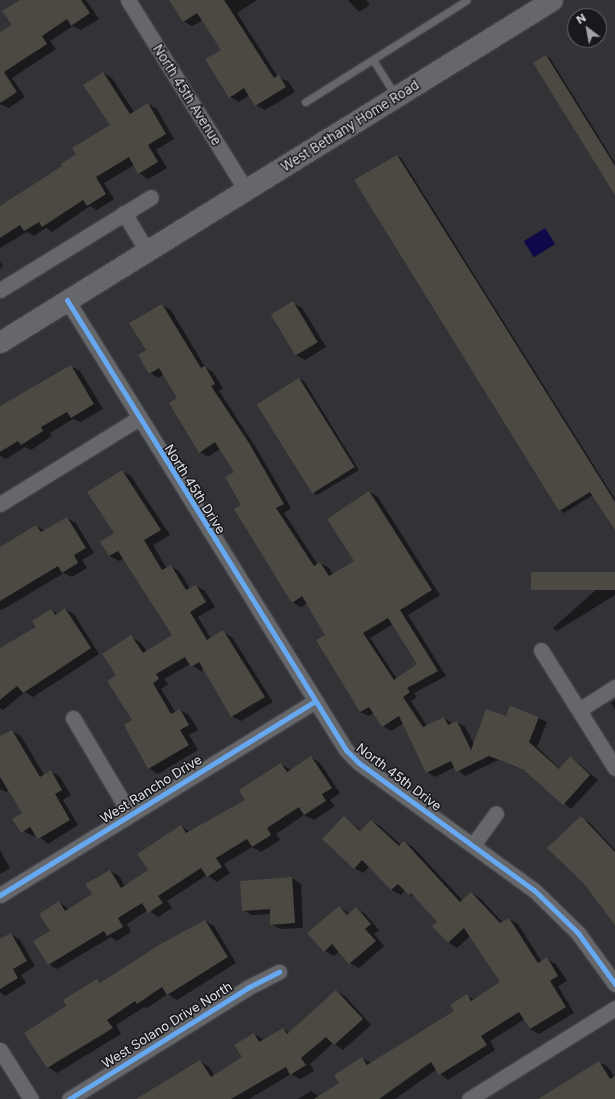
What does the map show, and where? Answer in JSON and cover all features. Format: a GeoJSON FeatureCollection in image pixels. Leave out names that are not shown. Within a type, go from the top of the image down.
{"type":"FeatureCollection","features":[{"type":"Feature","properties":{"kind":"main road","name":"West Bethany Home Road"},"geometry":{"type":"LineString","coordinates":[[0,342],[552,0]]}},
{"type":"Feature","properties":{"kind":"street","name":"North 45th Avenue"},"geometry":{"type":"LineString","coordinates":[[128,0],[246,190]]}},
{"type":"Feature","properties":{"kind":"street"},"geometry":{"type":"LineString","coordinates":[[0,290],[151,197]]}},
{"type":"Feature","properties":{"kind":"street"},"geometry":{"type":"LineString","coordinates":[[124,213],[147,251]]}},
{"type":"Feature","properties":{"kind":"street","name":"North 45th Drive"},"geometry":{"type":"LineString","coordinates":[[67,300],[314,702],[346,750],[359,763],[534,890],[578,933],[615,984]]}},
{"type":"Feature","properties":{"kind":"street"},"geometry":{"type":"LineString","coordinates":[[0,504],[139,418]]}},
{"type":"Feature","properties":{"kind":"street"},"geometry":{"type":"LineString","coordinates":[[541,650],[615,768]]}},
{"type":"Feature","properties":{"kind":"street"},"geometry":{"type":"LineString","coordinates":[[579,710],[615,687]]}},
{"type":"Feature","properties":{"kind":"street","name":"West Rancho Drive"},"geometry":{"type":"LineString","coordinates":[[0,895],[314,702]]}},
{"type":"Feature","properties":{"kind":"street"},"geometry":{"type":"LineString","coordinates":[[73,718],[130,814]]}},
{"type":"Feature","properties":{"kind":"street"},"geometry":{"type":"LineString","coordinates":[[473,845],[496,813]]}},
{"type":"Feature","properties":{"kind":"street","name":"West Solano Drive North"},"geometry":{"type":"LineString","coordinates":[[69,1099],[248,988],[279,972]]}},
{"type":"Feature","properties":{"kind":"street"},"geometry":{"type":"LineString","coordinates":[[469,1099],[615,1008]]}},
{"type":"Feature","properties":{"kind":"street"},"geometry":{"type":"LineString","coordinates":[[0,1050],[31,1099]]}},
{"type":"Feature","properties":{"kind":"lane"},"geometry":{"type":"LineString","coordinates":[[305,102],[467,0]]}},
{"type":"Feature","properties":{"kind":"lane"},"geometry":{"type":"LineString","coordinates":[[373,60],[396,96]]}},
{"type":"Feature","properties":{"kind":"shaded area"},"geometry":{"type":"Polygon","coordinates":[[[545,228],[555,244],[534,257],[524,241],[545,228]]]}},
{"type":"Feature","properties":{"kind":"building"},"geometry":{"type":"Polygon","coordinates":[[[20,0],[81,0],[90,13],[71,26],[67,19],[42,36],[47,44],[4,72],[17,92],[0,103],[0,32],[12,25],[2,11],[20,0]]]}},
{"type":"Feature","properties":{"kind":"building"},"geometry":{"type":"Polygon","coordinates":[[[169,0],[224,0],[274,78],[279,75],[286,87],[255,106],[244,88],[229,98],[205,59],[221,50],[197,13],[183,22],[169,0]]]}},
{"type":"Feature","properties":{"kind":"building"},"geometry":{"type":"Polygon","coordinates":[[[546,55],[615,166],[615,195],[533,63],[546,55]]]}},
{"type":"Feature","properties":{"kind":"building"},"geometry":{"type":"Polygon","coordinates":[[[103,72],[130,114],[148,103],[166,134],[148,145],[158,162],[138,174],[129,157],[96,177],[106,194],[87,206],[83,200],[42,227],[39,222],[24,231],[20,225],[0,238],[0,206],[62,166],[61,164],[76,154],[72,148],[110,125],[83,85],[103,72]]]}},
{"type":"Feature","properties":{"kind":"building"},"geometry":{"type":"Polygon","coordinates":[[[397,155],[615,502],[615,530],[590,492],[559,511],[354,180],[397,155]]]}},
{"type":"Feature","properties":{"kind":"building"},"geometry":{"type":"Polygon","coordinates":[[[293,301],[318,342],[295,356],[271,314],[293,301]]]}},
{"type":"Feature","properties":{"kind":"building"},"geometry":{"type":"Polygon","coordinates":[[[162,304],[201,368],[205,366],[215,384],[211,386],[249,443],[284,504],[276,508],[314,566],[320,562],[329,576],[354,561],[327,519],[369,491],[432,590],[400,610],[438,671],[407,688],[410,692],[403,697],[423,727],[444,717],[448,725],[457,721],[471,750],[486,709],[506,716],[510,706],[539,717],[529,742],[559,769],[570,756],[590,775],[563,805],[524,770],[489,756],[456,772],[451,761],[426,773],[399,716],[382,727],[369,707],[360,712],[316,640],[325,635],[302,596],[292,603],[234,509],[241,505],[225,477],[234,472],[215,442],[199,453],[169,403],[177,398],[159,368],[149,374],[138,355],[146,350],[129,323],[162,304]],[[388,618],[363,633],[394,680],[417,664],[388,618]]]}},
{"type":"Feature","properties":{"kind":"building"},"geometry":{"type":"Polygon","coordinates":[[[71,365],[94,404],[71,418],[67,412],[41,427],[43,431],[21,445],[18,441],[0,452],[0,406],[71,365]]]}},
{"type":"Feature","properties":{"kind":"building"},"geometry":{"type":"Polygon","coordinates":[[[299,378],[355,467],[312,494],[257,404],[299,378]]]}},
{"type":"Feature","properties":{"kind":"building"},"geometry":{"type":"Polygon","coordinates":[[[122,470],[161,530],[144,540],[162,570],[171,565],[186,590],[196,585],[206,602],[190,612],[207,640],[223,630],[265,697],[231,717],[199,662],[191,667],[185,657],[156,674],[159,679],[153,683],[171,714],[180,709],[189,725],[180,730],[189,745],[148,769],[124,725],[132,720],[107,681],[116,675],[102,654],[131,635],[143,653],[172,635],[118,551],[109,556],[100,542],[114,533],[87,492],[122,470]]]}},
{"type":"Feature","properties":{"kind":"building"},"geometry":{"type":"Polygon","coordinates":[[[67,517],[86,548],[74,555],[78,563],[62,573],[58,566],[0,601],[0,547],[36,525],[41,532],[67,517]]]}},
{"type":"Feature","properties":{"kind":"building"},"geometry":{"type":"Polygon","coordinates":[[[531,572],[615,572],[615,590],[531,590],[531,572]]]}},
{"type":"Feature","properties":{"kind":"building"},"geometry":{"type":"Polygon","coordinates":[[[65,608],[91,648],[23,693],[17,686],[0,700],[0,648],[36,627],[32,621],[51,609],[55,615],[65,608]]]}},
{"type":"Feature","properties":{"kind":"building"},"geometry":{"type":"Polygon","coordinates":[[[12,730],[40,777],[51,770],[62,790],[55,794],[70,820],[38,839],[30,827],[21,833],[12,819],[22,813],[0,777],[0,736],[12,730]]]}},
{"type":"Feature","properties":{"kind":"building"},"geometry":{"type":"Polygon","coordinates":[[[311,756],[332,788],[322,794],[326,801],[304,815],[299,807],[267,828],[271,835],[252,847],[247,839],[216,858],[222,867],[207,877],[201,868],[158,896],[163,903],[148,913],[142,903],[118,918],[123,927],[107,936],[104,931],[48,965],[33,941],[50,931],[39,914],[59,901],[65,911],[92,894],[85,884],[110,870],[121,888],[148,870],[137,854],[181,825],[186,833],[245,800],[239,790],[281,763],[287,772],[311,756]]]}},
{"type":"Feature","properties":{"kind":"building"},"geometry":{"type":"Polygon","coordinates":[[[344,816],[360,831],[371,820],[399,846],[404,841],[460,902],[471,892],[500,923],[509,918],[538,963],[547,957],[558,976],[550,981],[566,1007],[530,1029],[519,1012],[481,1036],[487,1045],[439,1075],[431,1062],[379,1099],[314,1099],[339,1083],[334,1075],[362,1057],[367,1065],[454,1011],[450,1005],[467,994],[471,1001],[500,982],[464,928],[448,943],[432,926],[437,922],[411,893],[409,895],[398,884],[391,890],[362,860],[354,869],[322,839],[344,816]]]}},
{"type":"Feature","properties":{"kind":"building"},"geometry":{"type":"Polygon","coordinates":[[[581,816],[615,852],[615,925],[585,885],[547,848],[581,816]]]}},
{"type":"Feature","properties":{"kind":"building"},"geometry":{"type":"Polygon","coordinates":[[[292,877],[295,923],[270,925],[270,909],[242,911],[240,881],[292,877]]]}},
{"type":"Feature","properties":{"kind":"building"},"geometry":{"type":"Polygon","coordinates":[[[339,906],[347,915],[356,907],[371,924],[365,929],[376,941],[349,964],[332,944],[324,952],[307,933],[339,906]]]}},
{"type":"Feature","properties":{"kind":"building"},"geometry":{"type":"Polygon","coordinates":[[[205,920],[228,957],[167,995],[162,987],[137,1004],[135,1001],[107,1020],[113,1028],[47,1068],[24,1033],[66,1006],[63,1000],[97,979],[100,983],[159,945],[205,920]]]}},
{"type":"Feature","properties":{"kind":"building"},"geometry":{"type":"Polygon","coordinates":[[[11,933],[27,961],[13,969],[18,978],[0,989],[0,939],[11,933]]]}},
{"type":"Feature","properties":{"kind":"building"},"geometry":{"type":"Polygon","coordinates":[[[336,990],[363,1019],[334,1045],[326,1037],[301,1058],[306,1065],[290,1075],[286,1067],[231,1099],[136,1099],[200,1060],[211,1077],[242,1057],[234,1045],[254,1033],[259,1042],[283,1028],[287,1034],[336,990]]]}},
{"type":"Feature","properties":{"kind":"building"},"geometry":{"type":"Polygon","coordinates":[[[599,1061],[610,1079],[615,1076],[615,1099],[538,1099],[599,1061]]]}},
{"type":"Feature","properties":{"kind":"cycle path"},"geometry":{"type":"LineString","coordinates":[[67,300],[346,750],[359,763],[534,890],[578,933],[615,984]]}},
{"type":"Feature","properties":{"kind":"cycle path"},"geometry":{"type":"LineString","coordinates":[[0,895],[314,702]]}},
{"type":"Feature","properties":{"kind":"cycle path"},"geometry":{"type":"LineString","coordinates":[[69,1099],[247,988],[279,972]]}}]}
